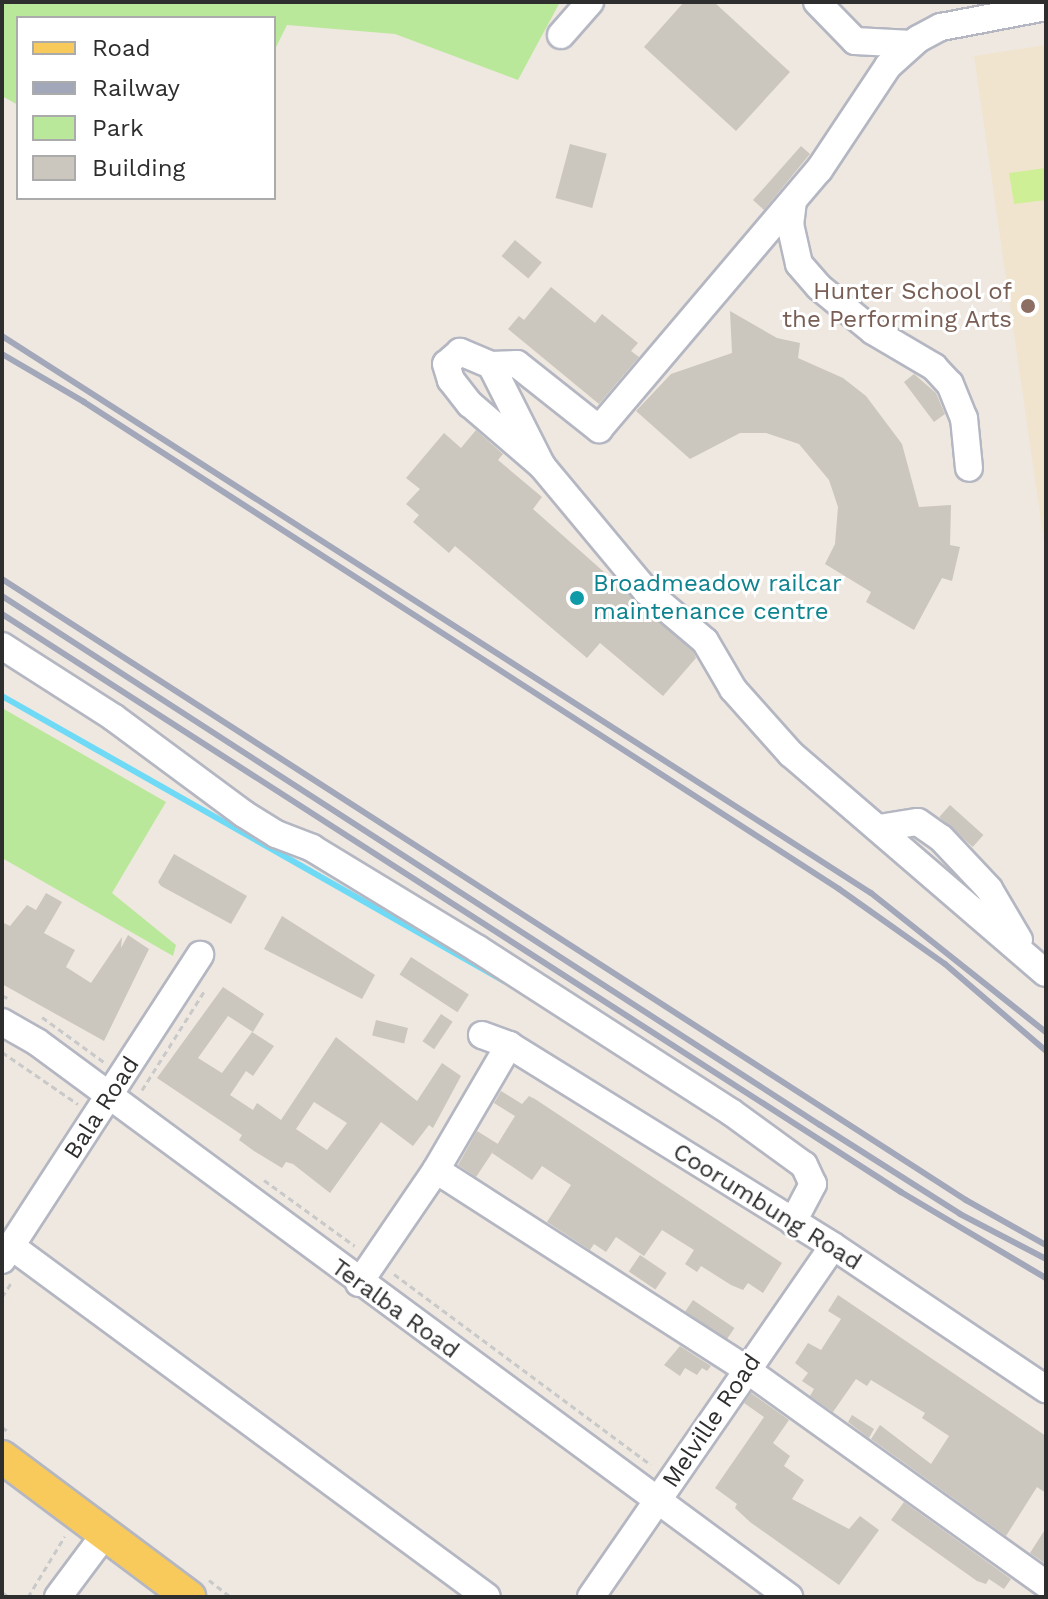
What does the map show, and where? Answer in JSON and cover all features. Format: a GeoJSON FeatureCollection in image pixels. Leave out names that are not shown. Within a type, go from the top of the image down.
{"type":"FeatureCollection","features":[{"type":"Feature","properties":{"kind":"main road"},"geometry":{"type":"LineString","coordinates":[[2,1457],[189,1597]]}},
{"type":"Feature","properties":{"kind":"street"},"geometry":{"type":"LineString","coordinates":[[561,35],[590,2]]}},
{"type":"Feature","properties":{"kind":"street"},"geometry":{"type":"LineString","coordinates":[[817,2],[855,41],[912,44]]}},
{"type":"Feature","properties":{"kind":"street"},"geometry":{"type":"LineString","coordinates":[[1037,965],[791,754],[733,689],[705,641],[646,591],[542,466],[470,404],[446,364],[460,352],[491,365],[517,364],[599,429],[819,170],[888,66],[912,44],[941,27],[1046,7]]}},
{"type":"Feature","properties":{"kind":"street"},"geometry":{"type":"LineString","coordinates":[[793,201],[790,224],[799,264],[819,287],[873,331],[934,367],[950,384],[964,418],[969,468]]}},
{"type":"Feature","properties":{"kind":"street"},"geometry":{"type":"LineString","coordinates":[[491,365],[542,466]]}},
{"type":"Feature","properties":{"kind":"street"},"geometry":{"type":"LineString","coordinates":[[2,646],[113,717],[244,814],[276,834],[312,848],[478,949],[742,1120],[804,1165],[813,1184],[793,1222]]}},
{"type":"Feature","properties":{"kind":"street","name":"Bala Road"},"geometry":{"type":"LineString","coordinates":[[9,1257],[200,955]]}},
{"type":"Feature","properties":{"kind":"street","name":"Teralba Road"},"geometry":{"type":"LineString","coordinates":[[2,1022],[110,1097],[789,1597]]}},
{"type":"Feature","properties":{"kind":"street","name":"Coorumbung Road"},"geometry":{"type":"LineString","coordinates":[[482,1035],[509,1045],[833,1246],[1046,1389]]}},
{"type":"Feature","properties":{"kind":"street"},"geometry":{"type":"LineString","coordinates":[[359,1283],[436,1170],[509,1045]]}},
{"type":"Feature","properties":{"kind":"street"},"geometry":{"type":"LineString","coordinates":[[436,1170],[747,1370],[1046,1584]]}},
{"type":"Feature","properties":{"kind":"street","name":"Melville Road"},"geometry":{"type":"LineString","coordinates":[[591,1597],[833,1246]]}},
{"type":"Feature","properties":{"kind":"street"},"geometry":{"type":"LineString","coordinates":[[9,1257],[487,1597]]}},
{"type":"Feature","properties":{"kind":"street"},"geometry":{"type":"LineString","coordinates":[[58,1597],[105,1534]]}},
{"type":"Feature","properties":{"kind":"path"},"geometry":{"type":"LineString","coordinates":[[2,1052],[79,1105]]}},
{"type":"Feature","properties":{"kind":"path"},"geometry":{"type":"LineString","coordinates":[[137,1086],[154,1099]]}},
{"type":"Feature","properties":{"kind":"path"},"geometry":{"type":"LineString","coordinates":[[258,1175],[654,1467]]}},
{"type":"Feature","properties":{"kind":"path"},"geometry":{"type":"LineString","coordinates":[[2,1297],[9,1257]]}},
{"type":"Feature","properties":{"kind":"path"},"geometry":{"type":"LineString","coordinates":[[28,1597],[67,1537],[56,1529]]}},
{"type":"Feature","properties":{"kind":"path"},"geometry":{"type":"LineString","coordinates":[[2,1592],[9,1597]]}},
{"type":"Feature","properties":{"kind":"shaded area","name":"Hunter School of the Performing Arts"},"geometry":{"type":"Polygon","coordinates":[[[1046,45],[1046,556],[974,56],[1046,45]]]}},
{"type":"Feature","properties":{"kind":"green space"},"geometry":{"type":"Polygon","coordinates":[[[2,2],[560,2],[518,80],[395,34],[287,25],[276,47],[276,16],[16,16],[16,104],[2,96],[2,2]]]}},
{"type":"Feature","properties":{"kind":"green space"},"geometry":{"type":"Polygon","coordinates":[[[1046,168],[1046,200],[1014,204],[1009,173],[1046,168]]]}},
{"type":"Feature","properties":{"kind":"green space"},"geometry":{"type":"Polygon","coordinates":[[[2,708],[166,802],[112,893],[176,945],[173,956],[2,858],[2,708]]]}},
{"type":"Feature","properties":{"kind":"building"},"geometry":{"type":"Polygon","coordinates":[[[684,2],[714,2],[790,72],[736,131],[644,47],[684,2]]]}},
{"type":"Feature","properties":{"kind":"building"},"geometry":{"type":"Polygon","coordinates":[[[570,144],[607,154],[592,208],[556,198],[570,144]]]}},
{"type":"Feature","properties":{"kind":"building"},"geometry":{"type":"Polygon","coordinates":[[[801,146],[810,154],[764,210],[753,200],[801,146]]]}},
{"type":"Feature","properties":{"kind":"building"},"geometry":{"type":"Polygon","coordinates":[[[515,240],[542,262],[528,279],[502,256],[515,240]]]}},
{"type":"Feature","properties":{"kind":"building"},"geometry":{"type":"Polygon","coordinates":[[[551,287],[595,323],[602,314],[638,343],[631,351],[639,357],[599,404],[508,329],[519,316],[524,320],[551,287]]]}},
{"type":"Feature","properties":{"kind":"building"},"geometry":{"type":"Polygon","coordinates":[[[730,311],[777,338],[800,343],[798,358],[843,378],[866,396],[902,444],[919,507],[951,505],[950,545],[960,547],[952,581],[942,578],[914,630],[866,602],[871,592],[825,564],[835,544],[838,507],[829,480],[799,444],[766,433],[740,433],[690,459],[636,411],[671,374],[732,353],[730,311]]]}},
{"type":"Feature","properties":{"kind":"building"},"geometry":{"type":"Polygon","coordinates":[[[914,374],[936,393],[945,414],[934,422],[904,382],[914,374]]]}},
{"type":"Feature","properties":{"kind":"building","name":"Broadmeadow railcar maintenance centre"},"geometry":{"type":"Polygon","coordinates":[[[476,430],[503,454],[498,460],[542,497],[533,509],[693,651],[696,658],[663,696],[600,643],[587,658],[455,546],[449,553],[413,522],[419,515],[406,504],[420,489],[406,478],[444,433],[461,448],[476,430]]]}},
{"type":"Feature","properties":{"kind":"building"},"geometry":{"type":"Polygon","coordinates":[[[950,805],[983,835],[973,847],[939,817],[950,805]]]}},
{"type":"Feature","properties":{"kind":"building"},"geometry":{"type":"Polygon","coordinates":[[[174,854],[247,896],[231,924],[161,886],[158,882],[174,854]]]}},
{"type":"Feature","properties":{"kind":"building"},"geometry":{"type":"Polygon","coordinates":[[[46,893],[62,902],[44,933],[75,950],[66,967],[91,983],[122,937],[121,948],[128,935],[149,949],[104,1041],[2,984],[2,922],[10,926],[27,905],[36,910],[46,893]]]}},
{"type":"Feature","properties":{"kind":"building"},"geometry":{"type":"Polygon","coordinates":[[[282,916],[375,975],[362,999],[264,949],[282,916]]]}},
{"type":"Feature","properties":{"kind":"building"},"geometry":{"type":"Polygon","coordinates":[[[411,957],[469,995],[457,1012],[400,975],[411,957]]]}},
{"type":"Feature","properties":{"kind":"building"},"geometry":{"type":"Polygon","coordinates":[[[223,987],[264,1014],[253,1032],[228,1016],[198,1058],[222,1073],[252,1032],[274,1046],[253,1076],[246,1071],[230,1095],[253,1110],[257,1103],[281,1120],[336,1037],[417,1101],[442,1063],[461,1076],[433,1128],[429,1125],[413,1146],[381,1122],[330,1193],[293,1164],[286,1162],[282,1168],[254,1151],[239,1140],[242,1135],[157,1078],[223,987]],[[314,1102],[296,1129],[327,1150],[347,1123],[314,1102]]]}},
{"type":"Feature","properties":{"kind":"building"},"geometry":{"type":"Polygon","coordinates":[[[441,1014],[453,1022],[434,1049],[423,1041],[441,1014]]]}},
{"type":"Feature","properties":{"kind":"building"},"geometry":{"type":"Polygon","coordinates":[[[376,1020],[408,1028],[404,1044],[372,1036],[376,1020]]]}},
{"type":"Feature","properties":{"kind":"building"},"geometry":{"type":"Polygon","coordinates":[[[501,1091],[522,1104],[529,1096],[535,1099],[782,1263],[763,1293],[748,1283],[743,1290],[731,1285],[701,1266],[697,1272],[685,1264],[694,1250],[662,1230],[644,1256],[616,1237],[606,1252],[594,1244],[590,1250],[547,1222],[571,1185],[542,1166],[532,1180],[492,1153],[515,1116],[494,1103],[501,1091]]]}},
{"type":"Feature","properties":{"kind":"building"},"geometry":{"type":"Polygon","coordinates":[[[477,1131],[498,1144],[476,1177],[458,1165],[477,1131]]]}},
{"type":"Feature","properties":{"kind":"building"},"geometry":{"type":"Polygon","coordinates":[[[640,1255],[667,1273],[655,1289],[629,1272],[640,1255]]]}},
{"type":"Feature","properties":{"kind":"building"},"geometry":{"type":"Polygon","coordinates":[[[838,1295],[1046,1436],[1046,1493],[1037,1487],[1006,1536],[871,1439],[880,1425],[931,1464],[949,1436],[922,1418],[925,1413],[871,1380],[867,1386],[856,1379],[833,1412],[810,1396],[814,1389],[802,1381],[808,1373],[795,1363],[808,1343],[821,1350],[841,1319],[828,1311],[838,1295]]]}},
{"type":"Feature","properties":{"kind":"building"},"geometry":{"type":"Polygon","coordinates":[[[693,1300],[734,1328],[727,1340],[685,1312],[693,1300]]]}},
{"type":"Feature","properties":{"kind":"building"},"geometry":{"type":"Polygon","coordinates":[[[680,1346],[711,1366],[707,1371],[702,1368],[697,1375],[685,1368],[680,1376],[664,1365],[680,1346]]]}},
{"type":"Feature","properties":{"kind":"building"},"geometry":{"type":"Polygon","coordinates":[[[751,1393],[789,1420],[773,1443],[790,1456],[784,1466],[804,1480],[792,1499],[849,1529],[860,1516],[879,1530],[839,1585],[750,1522],[735,1508],[737,1504],[715,1488],[764,1417],[744,1403],[751,1393]]]}},
{"type":"Feature","properties":{"kind":"building"},"geometry":{"type":"Polygon","coordinates":[[[852,1415],[874,1429],[869,1438],[848,1422],[852,1415]]]}},
{"type":"Feature","properties":{"kind":"building"},"geometry":{"type":"Polygon","coordinates":[[[904,1502],[1011,1579],[1004,1589],[989,1579],[986,1584],[977,1581],[891,1520],[904,1502]]]}},
{"type":"Feature","properties":{"kind":"building"},"geometry":{"type":"Polygon","coordinates":[[[1046,1528],[1046,1564],[1030,1553],[1046,1528]]]}},
{"type":"Feature","properties":{"kind":"waterway"},"geometry":{"type":"LineString","coordinates":[[2,696],[504,981]]}},
{"type":"Feature","properties":{"kind":"railway"},"geometry":{"type":"LineString","coordinates":[[2,336],[871,893],[1046,1032]]}},
{"type":"Feature","properties":{"kind":"railway"},"geometry":{"type":"LineString","coordinates":[[2,354],[84,402],[839,889],[945,964],[1046,1051]]}},
{"type":"Feature","properties":{"kind":"railway"},"geometry":{"type":"LineString","coordinates":[[2,579],[966,1200],[1046,1245]]}},
{"type":"Feature","properties":{"kind":"railway"},"geometry":{"type":"LineString","coordinates":[[2,596],[960,1214],[1046,1259]]}},
{"type":"Feature","properties":{"kind":"railway"},"geometry":{"type":"LineString","coordinates":[[2,614],[901,1192],[1046,1278]]}},
{"type":"Feature","properties":{"kind":"place","name":"Hunter School of the Performing Arts"},"geometry":{"type":"Point","coordinates":[1028,306]}},
{"type":"Feature","properties":{"kind":"place","name":"Broadmeadow railcar maintenance centre"},"geometry":{"type":"Point","coordinates":[577,598]}}]}
